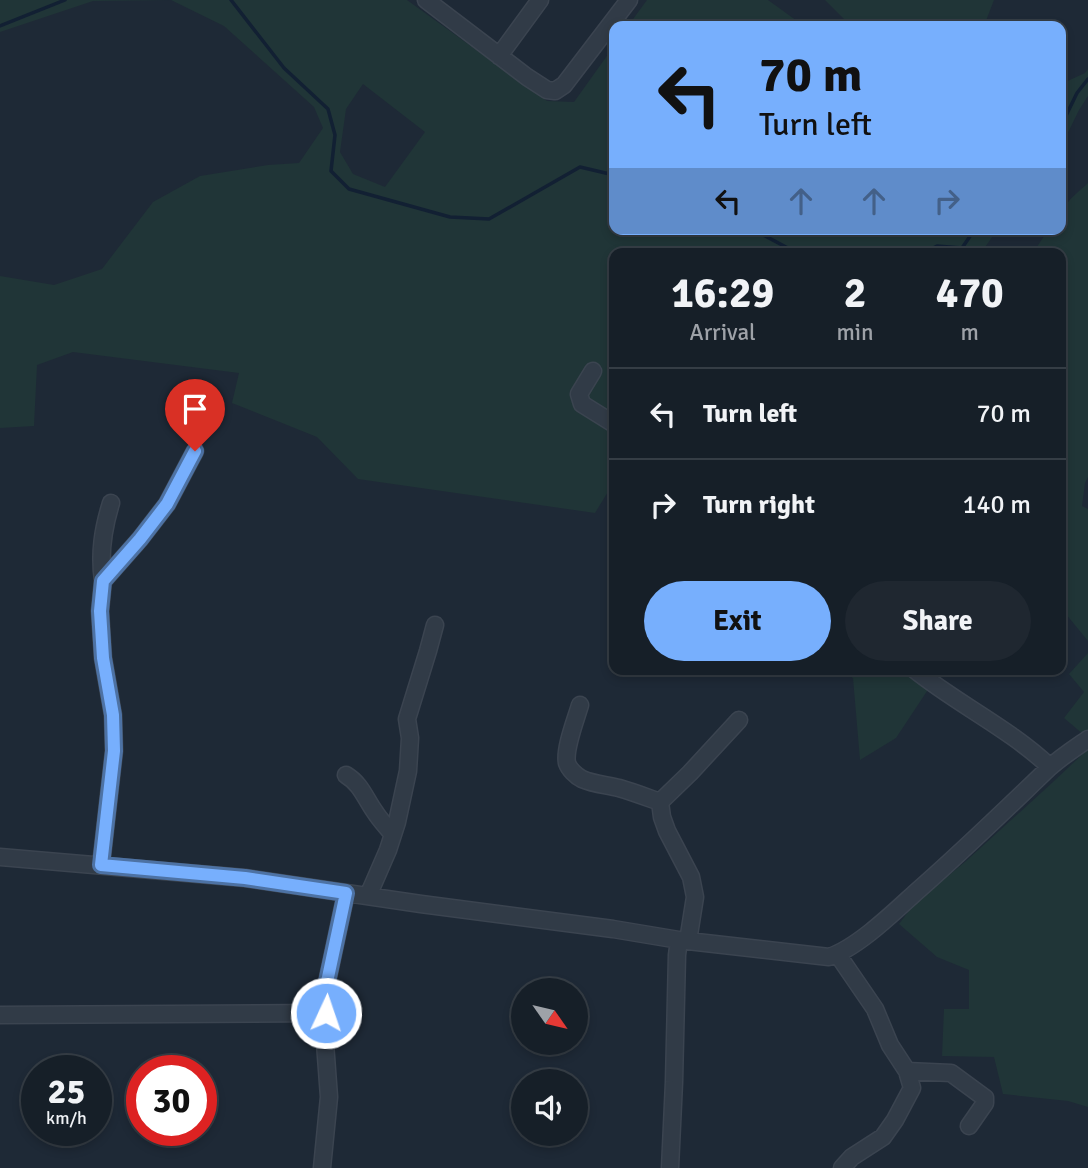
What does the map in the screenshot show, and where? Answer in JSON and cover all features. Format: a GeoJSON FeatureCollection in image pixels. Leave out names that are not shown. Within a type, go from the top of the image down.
{"type":"FeatureCollection","features":[{"type":"Feature","properties":{"kind":"street"},"geometry":{"type":"LineString","coordinates":[[426,0],[547,90],[555,91],[564,85],[609,26]]}},
{"type":"Feature","properties":{"kind":"street"},"geometry":{"type":"LineString","coordinates":[[499,56],[540,0]]}},
{"type":"Feature","properties":{"kind":"street"},"geometry":{"type":"LineString","coordinates":[[613,21],[629,0]]}},
{"type":"Feature","properties":{"kind":"street"},"geometry":{"type":"LineString","coordinates":[[593,371],[579,394],[582,404],[609,421]]}},
{"type":"Feature","properties":{"kind":"street"},"geometry":{"type":"LineString","coordinates":[[103,581],[167,504],[195,451]]}},
{"type":"Feature","properties":{"kind":"street"},"geometry":{"type":"LineString","coordinates":[[101,865],[114,751],[113,715],[103,658],[100,611],[103,528],[111,503]]}},
{"type":"Feature","properties":{"kind":"street"},"geometry":{"type":"LineString","coordinates":[[368,896],[393,835],[408,771],[410,738],[407,719],[435,625]]}},
{"type":"Feature","properties":{"kind":"street"},"geometry":{"type":"LineString","coordinates":[[922,675],[990,720],[1050,767]]}},
{"type":"Feature","properties":{"kind":"street"},"geometry":{"type":"LineString","coordinates":[[580,705],[568,751],[567,763],[572,772],[589,782],[660,802]]}},
{"type":"Feature","properties":{"kind":"street"},"geometry":{"type":"LineString","coordinates":[[660,802],[739,720]]}},
{"type":"Feature","properties":{"kind":"street"},"geometry":{"type":"LineString","coordinates":[[0,857],[245,878],[684,941],[829,957],[838,955],[883,923],[1050,767],[1088,739]]}},
{"type":"Feature","properties":{"kind":"street"},"geometry":{"type":"LineString","coordinates":[[346,775],[363,791],[393,835]]}},
{"type":"Feature","properties":{"kind":"street"},"geometry":{"type":"LineString","coordinates":[[660,802],[667,831],[691,877],[695,897],[684,941],[670,1168]]}},
{"type":"Feature","properties":{"kind":"street"},"geometry":{"type":"LineString","coordinates":[[322,1168],[329,1097],[325,1043],[327,982],[346,893]]}},
{"type":"Feature","properties":{"kind":"street"},"geometry":{"type":"LineString","coordinates":[[838,955],[875,1009],[890,1045],[907,1071],[912,1085],[912,1091],[883,1137],[852,1157],[842,1168]]}},
{"type":"Feature","properties":{"kind":"street"},"geometry":{"type":"LineString","coordinates":[[0,1015],[326,1013]]}},
{"type":"Feature","properties":{"kind":"street"},"geometry":{"type":"LineString","coordinates":[[907,1071],[951,1073],[980,1093],[985,1098],[985,1103],[969,1126]]}},
{"type":"Feature","properties":{"kind":"green space"},"geometry":{"type":"Polygon","coordinates":[[[0,0],[171,0],[93,1],[0,32],[0,0]]]}},
{"type":"Feature","properties":{"kind":"green space"},"geometry":{"type":"Polygon","coordinates":[[[171,0],[407,0],[547,101],[574,102],[609,53],[609,235],[994,235],[984,248],[609,248],[609,490],[595,513],[358,479],[317,437],[232,403],[239,373],[73,352],[37,365],[34,426],[0,428],[0,276],[54,285],[102,269],[153,202],[200,176],[299,163],[323,128],[314,107],[224,26],[171,0]],[[363,84],[346,109],[340,152],[353,174],[385,187],[425,132],[363,84]]]}},
{"type":"Feature","properties":{"kind":"green space"},"geometry":{"type":"Polygon","coordinates":[[[647,0],[768,0],[797,21],[632,21],[647,0]]]}},
{"type":"Feature","properties":{"kind":"green space"},"geometry":{"type":"Polygon","coordinates":[[[825,0],[994,0],[986,21],[846,21],[825,0]]]}},
{"type":"Feature","properties":{"kind":"green space"},"geometry":{"type":"Polygon","coordinates":[[[1088,69],[1088,96],[1066,137],[1066,82],[1088,69]]]}},
{"type":"Feature","properties":{"kind":"green space"},"geometry":{"type":"Polygon","coordinates":[[[1088,183],[1088,477],[1082,506],[1088,509],[1088,641],[1066,614],[1066,248],[1036,248],[1045,235],[1066,235],[1066,206],[1088,183]]]}},
{"type":"Feature","properties":{"kind":"green space"},"geometry":{"type":"Polygon","coordinates":[[[1088,653],[1088,732],[1084,735],[1064,718],[1084,692],[1069,674],[1088,653]]]}},
{"type":"Feature","properties":{"kind":"green space"},"geometry":{"type":"Polygon","coordinates":[[[848,675],[938,675],[896,738],[860,760],[853,678],[848,675]]]}},
{"type":"Feature","properties":{"kind":"green space"},"geometry":{"type":"Polygon","coordinates":[[[1088,749],[1088,1107],[1068,1101],[1003,1094],[994,1057],[942,1056],[944,1009],[969,1009],[969,970],[937,957],[899,924],[914,904],[965,862],[1088,749]]]}},
{"type":"Feature","properties":{"kind":"waterway"},"geometry":{"type":"LineString","coordinates":[[0,26],[65,0]]}},
{"type":"Feature","properties":{"kind":"waterway"},"geometry":{"type":"LineString","coordinates":[[231,0],[284,68],[328,109],[335,135],[331,171],[349,189],[450,217],[489,219],[580,167],[609,174]]}},
{"type":"Feature","properties":{"kind":"waterway"},"geometry":{"type":"LineString","coordinates":[[1066,116],[1077,93],[1088,79]]}},
{"type":"Feature","properties":{"kind":"waterway"},"geometry":{"type":"LineString","coordinates":[[763,235],[788,248]]}},
{"type":"Feature","properties":{"kind":"waterway"},"geometry":{"type":"LineString","coordinates":[[962,248],[971,235]]}},
{"type":"Feature","properties":{"kind":"waterway"},"geometry":{"type":"LineString","coordinates":[[933,248],[962,248]]}},
{"type":"Feature","properties":{"kind":"route"},"geometry":{"type":"LineString","coordinates":[[195,451],[167,504],[103,581],[100,611],[103,658],[113,715],[114,751],[101,865],[245,878],[346,893],[327,982],[326,1013]]}}]}
